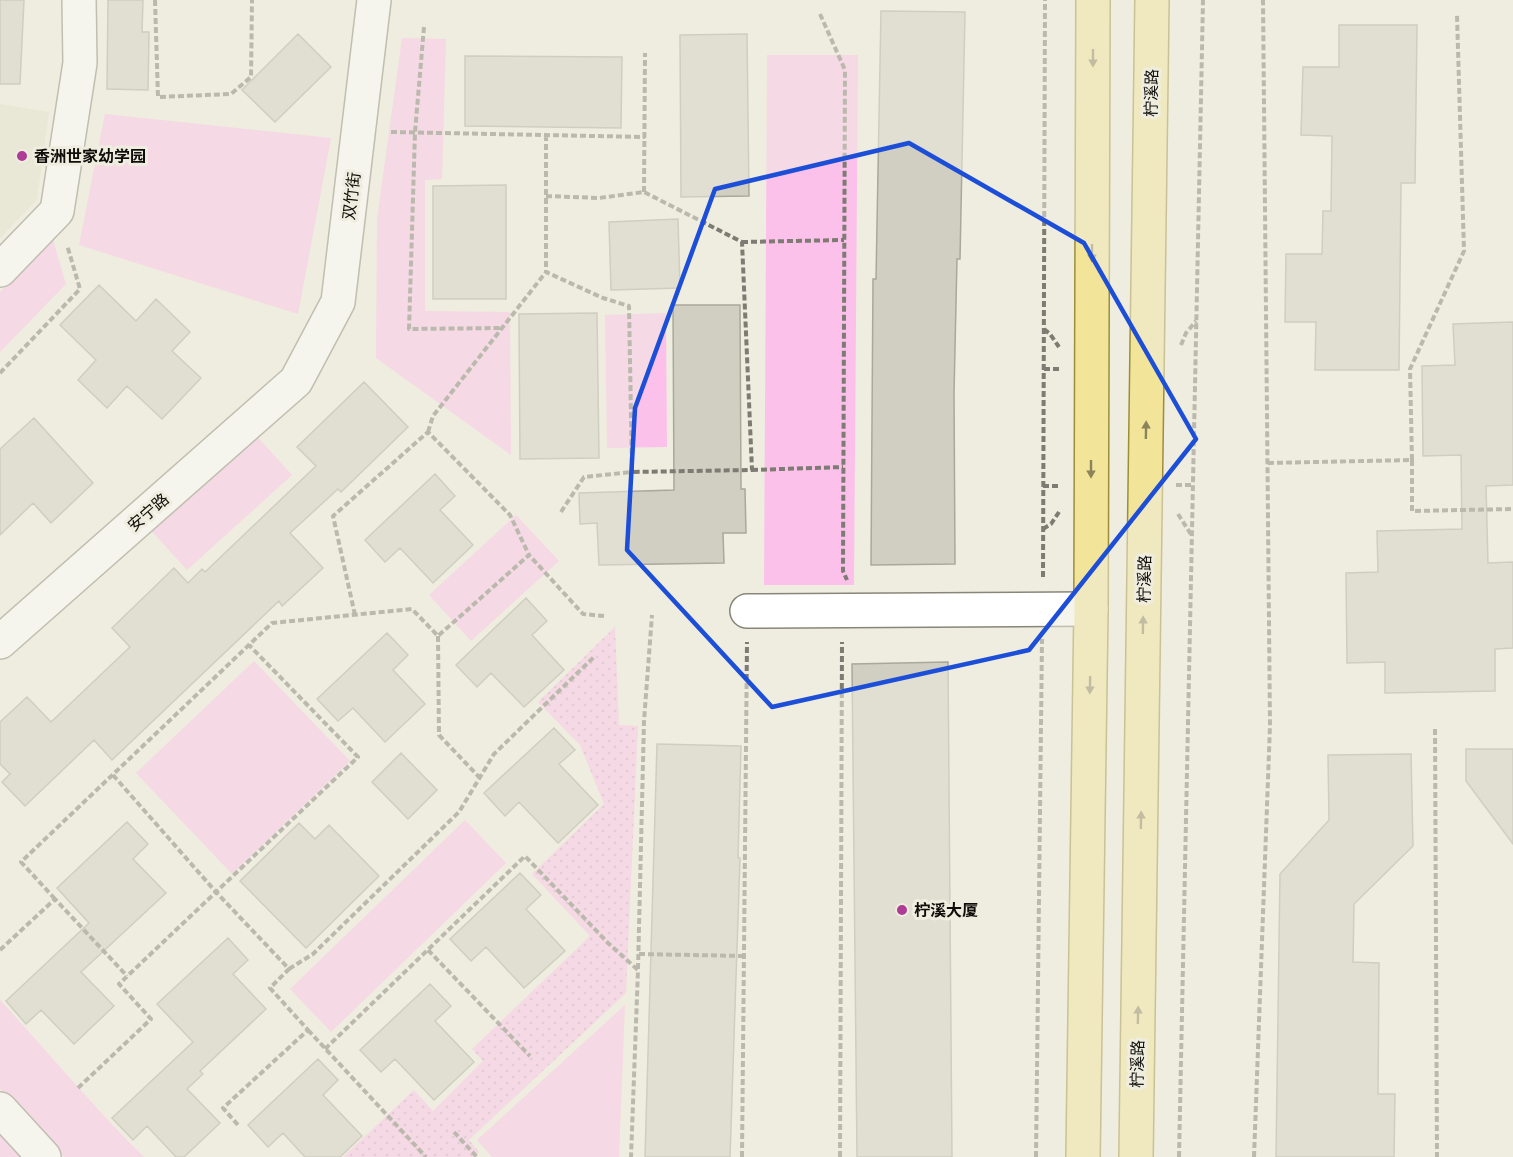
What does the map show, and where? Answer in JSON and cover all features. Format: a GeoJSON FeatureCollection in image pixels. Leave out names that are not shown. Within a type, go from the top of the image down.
{"type":"FeatureCollection","features":[{"type":"Feature","properties":{"kind":"main road"},"geometry":{"type":"LineString","coordinates":[[1083,1157],[1091,609],[1093,0]]}},
{"type":"Feature","properties":{"kind":"main road","name":"柠溪路"},"geometry":{"type":"LineString","coordinates":[[1136,1157],[1152,0]]}},
{"type":"Feature","properties":{"kind":"street"},"geometry":{"type":"LineString","coordinates":[[0,270],[57,211],[80,63],[79,0]]}},
{"type":"Feature","properties":{"kind":"street","name":"双竹街"},"geometry":{"type":"LineString","coordinates":[[296,381],[338,302],[374,0]]}},
{"type":"Feature","properties":{"kind":"street","name":"安宁路"},"geometry":{"type":"LineString","coordinates":[[0,642],[296,381]]}},
{"type":"Feature","properties":{"kind":"street"},"geometry":{"type":"LineString","coordinates":[[747,611],[1091,609]]}},
{"type":"Feature","properties":{"kind":"street"},"geometry":{"type":"LineString","coordinates":[[0,1109],[44,1157]]}},
{"type":"Feature","properties":{"kind":"path"},"geometry":{"type":"LineString","coordinates":[[155,0],[158,97],[231,94],[251,77],[252,0]]}},
{"type":"Feature","properties":{"kind":"path"},"geometry":{"type":"LineString","coordinates":[[1179,1157],[1203,0]]}},
{"type":"Feature","properties":{"kind":"path"},"geometry":{"type":"LineString","coordinates":[[1254,1157],[1270,725],[1263,0]]}},
{"type":"Feature","properties":{"kind":"path"},"geometry":{"type":"LineString","coordinates":[[1457,15],[1464,251],[1410,369],[1412,511],[1513,508]]}},
{"type":"Feature","properties":{"kind":"path"},"geometry":{"type":"LineString","coordinates":[[424,27],[415,132],[409,329],[502,328]]}},
{"type":"Feature","properties":{"kind":"path"},"geometry":{"type":"LineString","coordinates":[[644,192],[645,53]]}},
{"type":"Feature","properties":{"kind":"path"},"geometry":{"type":"LineString","coordinates":[[359,131],[645,136]]}},
{"type":"Feature","properties":{"kind":"path"},"geometry":{"type":"LineString","coordinates":[[355,615],[333,516],[428,432],[433,416],[546,272],[546,135]]}},
{"type":"Feature","properties":{"kind":"path"},"geometry":{"type":"LineString","coordinates":[[546,196],[599,198],[644,192],[742,242],[844,240]]}},
{"type":"Feature","properties":{"kind":"path"},"geometry":{"type":"LineString","coordinates":[[0,373],[80,289],[57,211]]}},
{"type":"Feature","properties":{"kind":"path"},"geometry":{"type":"LineString","coordinates":[[742,242],[752,470]]}},
{"type":"Feature","properties":{"kind":"path"},"geometry":{"type":"LineString","coordinates":[[546,272],[603,298],[629,306],[632,472]]}},
{"type":"Feature","properties":{"kind":"path"},"geometry":{"type":"LineString","coordinates":[[1044,369],[1065,369]]}},
{"type":"Feature","properties":{"kind":"path"},"geometry":{"type":"LineString","coordinates":[[428,432],[510,515],[529,555],[583,614],[604,616]]}},
{"type":"Feature","properties":{"kind":"path"},"geometry":{"type":"LineString","coordinates":[[1268,463],[1412,460]]}},
{"type":"Feature","properties":{"kind":"path"},"geometry":{"type":"LineString","coordinates":[[561,512],[584,477],[632,472],[843,467]]}},
{"type":"Feature","properties":{"kind":"path"},"geometry":{"type":"LineString","coordinates":[[1043,486],[1063,485],[1063,494]]}},
{"type":"Feature","properties":{"kind":"path"},"geometry":{"type":"LineString","coordinates":[[1174,492],[1175,485],[1193,485]]}},
{"type":"Feature","properties":{"kind":"path"},"geometry":{"type":"LineString","coordinates":[[1176,506],[1184,526],[1192,536]]}},
{"type":"Feature","properties":{"kind":"path"},"geometry":{"type":"LineString","coordinates":[[1043,529],[1050,524],[1060,508]]}},
{"type":"Feature","properties":{"kind":"path"},"geometry":{"type":"LineString","coordinates":[[438,636],[529,555]]}},
{"type":"Feature","properties":{"kind":"path"},"geometry":{"type":"LineString","coordinates":[[127,976],[21,862],[272,623],[412,609],[438,636],[440,735],[480,778]]}},
{"type":"Feature","properties":{"kind":"path"},"geometry":{"type":"LineString","coordinates":[[742,1157],[747,611]]}},
{"type":"Feature","properties":{"kind":"path"},"geometry":{"type":"LineString","coordinates":[[632,1157],[644,721],[652,615]]}},
{"type":"Feature","properties":{"kind":"path"},"geometry":{"type":"LineString","coordinates":[[78,1088],[151,1019],[119,984],[358,757],[249,645]]}},
{"type":"Feature","properties":{"kind":"path"},"geometry":{"type":"LineString","coordinates":[[426,1157],[270,988],[288,969],[312,954],[459,812],[494,754],[595,656]]}},
{"type":"Feature","properties":{"kind":"path"},"geometry":{"type":"LineString","coordinates":[[1435,729],[1437,1157]]}},
{"type":"Feature","properties":{"kind":"path"},"geometry":{"type":"LineString","coordinates":[[113,775],[216,892],[288,969]]}},
{"type":"Feature","properties":{"kind":"path"},"geometry":{"type":"LineString","coordinates":[[325,1049],[525,856],[608,943],[638,970]]}},
{"type":"Feature","properties":{"kind":"path"},"geometry":{"type":"LineString","coordinates":[[0,951],[55,899]]}},
{"type":"Feature","properties":{"kind":"path"},"geometry":{"type":"LineString","coordinates":[[428,950],[530,1056]]}},
{"type":"Feature","properties":{"kind":"path"},"geometry":{"type":"LineString","coordinates":[[639,954],[744,956]]}},
{"type":"Feature","properties":{"kind":"path"},"geometry":{"type":"LineString","coordinates":[[238,1125],[222,1108],[308,1030]]}},
{"type":"Feature","properties":{"kind":"path"},"geometry":{"type":"LineString","coordinates":[[454,1132],[477,1157]]}},
{"type":"Feature","properties":{"kind":"highlighted area"},"geometry":{"type":"Polygon","coordinates":[[[909,143],[1084,243],[1196,439],[1029,650],[772,707],[627,550],[635,408],[715,189],[909,143]]]}},
{"type":"Feature","properties":{"kind":"shaded area"},"geometry":{"type":"Polygon","coordinates":[[[402,38],[446,39],[442,179],[425,180],[425,311],[510,312],[511,455],[376,358],[377,219],[402,38]]]}},
{"type":"Feature","properties":{"kind":"shaded area"},"geometry":{"type":"Polygon","coordinates":[[[767,55],[858,55],[854,585],[764,585],[767,55]]]}},
{"type":"Feature","properties":{"kind":"shaded area","name":"香洲世家幼学园"},"geometry":{"type":"Polygon","coordinates":[[[0,104],[49,112],[37,200],[0,238],[0,104]]]}},
{"type":"Feature","properties":{"kind":"shaded area"},"geometry":{"type":"Polygon","coordinates":[[[105,114],[331,138],[298,314],[79,245],[105,114]]]}},
{"type":"Feature","properties":{"kind":"shaded area"},"geometry":{"type":"Polygon","coordinates":[[[52,237],[66,284],[0,352],[0,292],[52,237]]]}},
{"type":"Feature","properties":{"kind":"shaded area"},"geometry":{"type":"Polygon","coordinates":[[[666,313],[667,447],[607,448],[605,315],[666,313]]]}},
{"type":"Feature","properties":{"kind":"shaded area"},"geometry":{"type":"Polygon","coordinates":[[[252,431],[292,475],[187,570],[147,526],[252,431]]]}},
{"type":"Feature","properties":{"kind":"shaded area"},"geometry":{"type":"Polygon","coordinates":[[[516,515],[559,561],[471,641],[429,595],[516,515]]]}},
{"type":"Feature","properties":{"kind":"shaded area"},"geometry":{"type":"Polygon","coordinates":[[[615,627],[619,725],[638,726],[626,993],[469,1140],[479,1152],[474,1157],[343,1157],[414,1090],[433,1111],[483,1061],[472,1049],[590,936],[532,874],[604,804],[580,745],[538,702],[615,627]]]}},
{"type":"Feature","properties":{"kind":"shaded area"},"geometry":{"type":"Polygon","coordinates":[[[254,661],[350,761],[232,874],[136,773],[254,661]]]}},
{"type":"Feature","properties":{"kind":"shaded area"},"geometry":{"type":"Polygon","coordinates":[[[465,820],[506,863],[331,1032],[290,989],[465,820]]]}},
{"type":"Feature","properties":{"kind":"shaded area"},"geometry":{"type":"Polygon","coordinates":[[[0,1000],[144,1157],[64,1157],[0,1089],[0,1000]]]}},
{"type":"Feature","properties":{"kind":"shaded area"},"geometry":{"type":"Polygon","coordinates":[[[625,1005],[619,1157],[492,1157],[477,1140],[625,1005]]]}},
{"type":"Feature","properties":{"kind":"shaded area"},"geometry":{"type":"Polygon","coordinates":[[[0,1120],[36,1157],[0,1157],[0,1120]]]}},
{"type":"Feature","properties":{"kind":"building"},"geometry":{"type":"Polygon","coordinates":[[[0,0],[24,0],[20,84],[0,84],[0,0]]]}},
{"type":"Feature","properties":{"kind":"building"},"geometry":{"type":"Polygon","coordinates":[[[108,0],[143,0],[142,32],[149,32],[148,90],[107,89],[108,0]]]}},
{"type":"Feature","properties":{"kind":"building"},"geometry":{"type":"Polygon","coordinates":[[[881,11],[965,12],[960,259],[957,259],[954,393],[955,564],[871,565],[873,279],[876,279],[881,11]]]}},
{"type":"Feature","properties":{"kind":"building"},"geometry":{"type":"Polygon","coordinates":[[[1339,25],[1417,25],[1415,183],[1401,183],[1399,370],[1315,370],[1316,322],[1285,322],[1286,254],[1322,254],[1323,211],[1331,211],[1332,136],[1301,135],[1303,67],[1339,67],[1339,25]]]}},
{"type":"Feature","properties":{"kind":"building"},"geometry":{"type":"Polygon","coordinates":[[[298,34],[331,67],[275,122],[242,90],[298,34]]]}},
{"type":"Feature","properties":{"kind":"building"},"geometry":{"type":"Polygon","coordinates":[[[747,34],[749,196],[681,197],[680,35],[747,34]]]}},
{"type":"Feature","properties":{"kind":"building"},"geometry":{"type":"Polygon","coordinates":[[[465,56],[622,57],[621,128],[465,126],[465,56]]]}},
{"type":"Feature","properties":{"kind":"building"},"geometry":{"type":"Polygon","coordinates":[[[506,185],[506,299],[433,299],[433,186],[506,185]]]}},
{"type":"Feature","properties":{"kind":"building"},"geometry":{"type":"Polygon","coordinates":[[[678,219],[680,288],[611,290],[609,222],[678,219]]]}},
{"type":"Feature","properties":{"kind":"building"},"geometry":{"type":"Polygon","coordinates":[[[99,285],[136,321],[156,299],[190,332],[172,351],[201,378],[162,419],[127,386],[107,408],[78,380],[96,360],[60,325],[99,285]]]}},
{"type":"Feature","properties":{"kind":"building"},"geometry":{"type":"Polygon","coordinates":[[[673,305],[740,305],[741,489],[745,489],[746,533],[723,533],[724,563],[599,565],[597,523],[580,524],[579,493],[674,490],[673,305]]]}},
{"type":"Feature","properties":{"kind":"building"},"geometry":{"type":"Polygon","coordinates":[[[597,313],[599,458],[520,459],[519,314],[597,313]]]}},
{"type":"Feature","properties":{"kind":"building"},"geometry":{"type":"Polygon","coordinates":[[[1513,322],[1513,485],[1486,486],[1488,563],[1513,562],[1513,648],[1495,649],[1495,691],[1385,693],[1385,662],[1347,663],[1346,573],[1378,572],[1377,531],[1462,529],[1461,455],[1423,456],[1422,366],[1455,365],[1453,324],[1513,322]]]}},
{"type":"Feature","properties":{"kind":"building"},"geometry":{"type":"Polygon","coordinates":[[[364,382],[408,427],[341,492],[338,489],[290,533],[323,568],[282,606],[279,601],[112,760],[94,740],[25,806],[2,782],[10,774],[0,764],[0,722],[27,697],[51,722],[130,647],[112,628],[174,568],[188,583],[202,569],[205,572],[316,466],[297,447],[364,382]]]}},
{"type":"Feature","properties":{"kind":"building"},"geometry":{"type":"Polygon","coordinates":[[[34,418],[93,483],[51,523],[33,503],[0,535],[0,449],[34,418]]]}},
{"type":"Feature","properties":{"kind":"building"},"geometry":{"type":"Polygon","coordinates":[[[435,474],[455,496],[440,510],[473,545],[433,583],[400,548],[385,562],[365,540],[435,474]]]}},
{"type":"Feature","properties":{"kind":"building"},"geometry":{"type":"Polygon","coordinates":[[[526,598],[547,621],[532,635],[564,670],[524,707],[491,673],[477,687],[456,665],[526,598]]]}},
{"type":"Feature","properties":{"kind":"building"},"geometry":{"type":"Polygon","coordinates":[[[387,633],[408,655],[393,670],[425,704],[385,742],[353,708],[338,721],[317,699],[387,633]]]}},
{"type":"Feature","properties":{"kind":"building","name":"柠溪大厦"},"geometry":{"type":"Polygon","coordinates":[[[948,662],[952,1157],[857,1157],[852,664],[948,662]]]}},
{"type":"Feature","properties":{"kind":"building"},"geometry":{"type":"Polygon","coordinates":[[[554,728],[575,750],[559,764],[598,805],[558,843],[519,802],[505,816],[484,793],[554,728]]]}},
{"type":"Feature","properties":{"kind":"building"},"geometry":{"type":"Polygon","coordinates":[[[657,744],[741,746],[738,858],[740,858],[730,1157],[645,1157],[657,744]]]}},
{"type":"Feature","properties":{"kind":"building"},"geometry":{"type":"Polygon","coordinates":[[[1466,749],[1513,749],[1513,844],[1466,781],[1466,749]]]}},
{"type":"Feature","properties":{"kind":"building"},"geometry":{"type":"Polygon","coordinates":[[[401,753],[437,790],[408,819],[372,782],[401,753]]]}},
{"type":"Feature","properties":{"kind":"building"},"geometry":{"type":"Polygon","coordinates":[[[1411,754],[1413,846],[1354,904],[1353,962],[1379,963],[1378,1094],[1395,1094],[1394,1157],[1276,1157],[1280,874],[1329,820],[1328,755],[1411,754]]]}},
{"type":"Feature","properties":{"kind":"building"},"geometry":{"type":"Polygon","coordinates":[[[127,822],[148,844],[133,859],[166,893],[81,972],[114,1006],[74,1044],[41,1010],[26,1024],[6,1001],[89,923],[57,888],[127,822]]]}},
{"type":"Feature","properties":{"kind":"building"},"geometry":{"type":"Polygon","coordinates":[[[299,823],[315,839],[329,825],[379,876],[306,948],[240,881],[299,823]]]}},
{"type":"Feature","properties":{"kind":"building"},"geometry":{"type":"Polygon","coordinates":[[[520,873],[541,895],[526,909],[565,951],[524,988],[486,947],[471,961],[450,939],[520,873]]]}},
{"type":"Feature","properties":{"kind":"building"},"geometry":{"type":"Polygon","coordinates":[[[228,938],[248,960],[233,974],[266,1009],[200,1071],[203,1074],[187,1089],[220,1123],[184,1157],[176,1157],[147,1126],[133,1140],[112,1118],[193,1042],[157,1004],[228,938]]]}},
{"type":"Feature","properties":{"kind":"building"},"geometry":{"type":"Polygon","coordinates":[[[430,984],[451,1006],[435,1021],[474,1062],[434,1100],[395,1059],[381,1072],[360,1050],[430,984]]]}},
{"type":"Feature","properties":{"kind":"building"},"geometry":{"type":"Polygon","coordinates":[[[318,1059],[338,1080],[323,1095],[362,1136],[340,1157],[305,1157],[283,1133],[268,1147],[248,1125],[318,1059]]]}},
{"type":"Feature","properties":{"kind":"place","name":"香洲世家幼学园"},"geometry":{"type":"Point","coordinates":[22,156]}},
{"type":"Feature","properties":{"kind":"place","name":"柠溪大厦"},"geometry":{"type":"Point","coordinates":[902,910]}}]}
